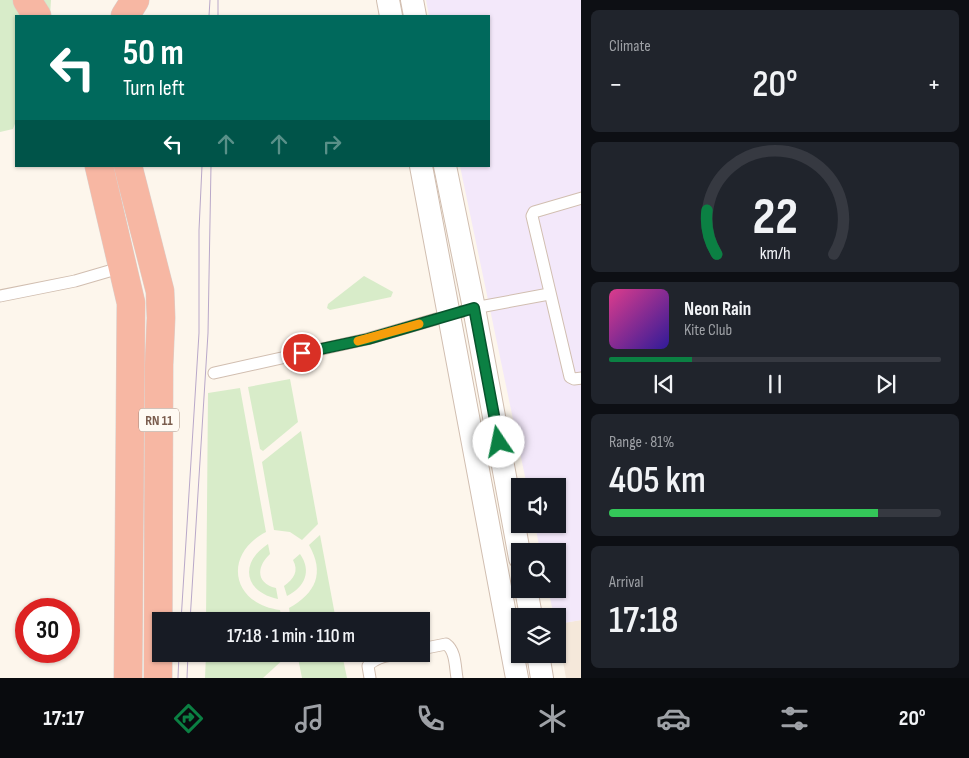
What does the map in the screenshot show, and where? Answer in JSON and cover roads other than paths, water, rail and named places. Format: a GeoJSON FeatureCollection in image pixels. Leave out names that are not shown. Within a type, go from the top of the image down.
{"type":"FeatureCollection","features":[{"type":"Feature","properties":{"kind":"highway"},"geometry":{"type":"LineString","coordinates":[[27,0],[36,15]]}},
{"type":"Feature","properties":{"kind":"highway"},"geometry":{"type":"LineString","coordinates":[[126,15],[135,0]]}},
{"type":"Feature","properties":{"kind":"highway","name":"RN 11"},"geometry":{"type":"LineString","coordinates":[[100,167],[131,303],[123,676]]}},
{"type":"Feature","properties":{"kind":"highway","name":"RN 11"},"geometry":{"type":"LineString","coordinates":[[128,167],[160,292],[162,318],[159,365],[158,678]]}},
{"type":"Feature","properties":{"kind":"street"},"geometry":{"type":"LineString","coordinates":[[388,0],[391,15]]}},
{"type":"Feature","properties":{"kind":"street"},"geometry":{"type":"LineString","coordinates":[[412,0],[415,15]]}},
{"type":"Feature","properties":{"kind":"street"},"geometry":{"type":"LineString","coordinates":[[421,167],[517,678]]}},
{"type":"Feature","properties":{"kind":"street"},"geometry":{"type":"LineString","coordinates":[[445,167],[474,308],[517,543]]}},
{"type":"Feature","properties":{"kind":"street"},"geometry":{"type":"LineString","coordinates":[[540,663],[542,678]]}},
{"type":"Feature","properties":{"kind":"lane"},"geometry":{"type":"LineString","coordinates":[[581,198],[534,212],[532,216],[570,377],[574,379],[581,378]]}},
{"type":"Feature","properties":{"kind":"lane"},"geometry":{"type":"LineString","coordinates":[[0,296],[75,281],[123,267]]}},
{"type":"Feature","properties":{"kind":"lane"},"geometry":{"type":"LineString","coordinates":[[214,373],[368,339],[474,308],[549,294]]}},
{"type":"Feature","properties":{"kind":"lane"},"geometry":{"type":"LineString","coordinates":[[430,647],[446,644],[450,647],[453,652],[457,678]]}},
{"type":"Feature","properties":{"kind":"lane"},"geometry":{"type":"LineString","coordinates":[[370,678],[368,666],[371,662]]}},
{"type":"Feature","properties":{"kind":"tram line"},"geometry":{"type":"LineString","coordinates":[[209,15],[210,0]]}},
{"type":"Feature","properties":{"kind":"tram line"},"geometry":{"type":"LineString","coordinates":[[218,0],[218,15]]}},
{"type":"Feature","properties":{"kind":"tram line"},"geometry":{"type":"LineString","coordinates":[[182,612],[199,333],[199,230],[202,167]]}},
{"type":"Feature","properties":{"kind":"tram line"},"geometry":{"type":"LineString","coordinates":[[191,612],[208,333],[211,167]]}},
{"type":"Feature","properties":{"kind":"tram line"},"geometry":{"type":"LineString","coordinates":[[178,678],[179,662]]}},
{"type":"Feature","properties":{"kind":"tram line"},"geometry":{"type":"LineString","coordinates":[[187,678],[188,662]]}}]}
